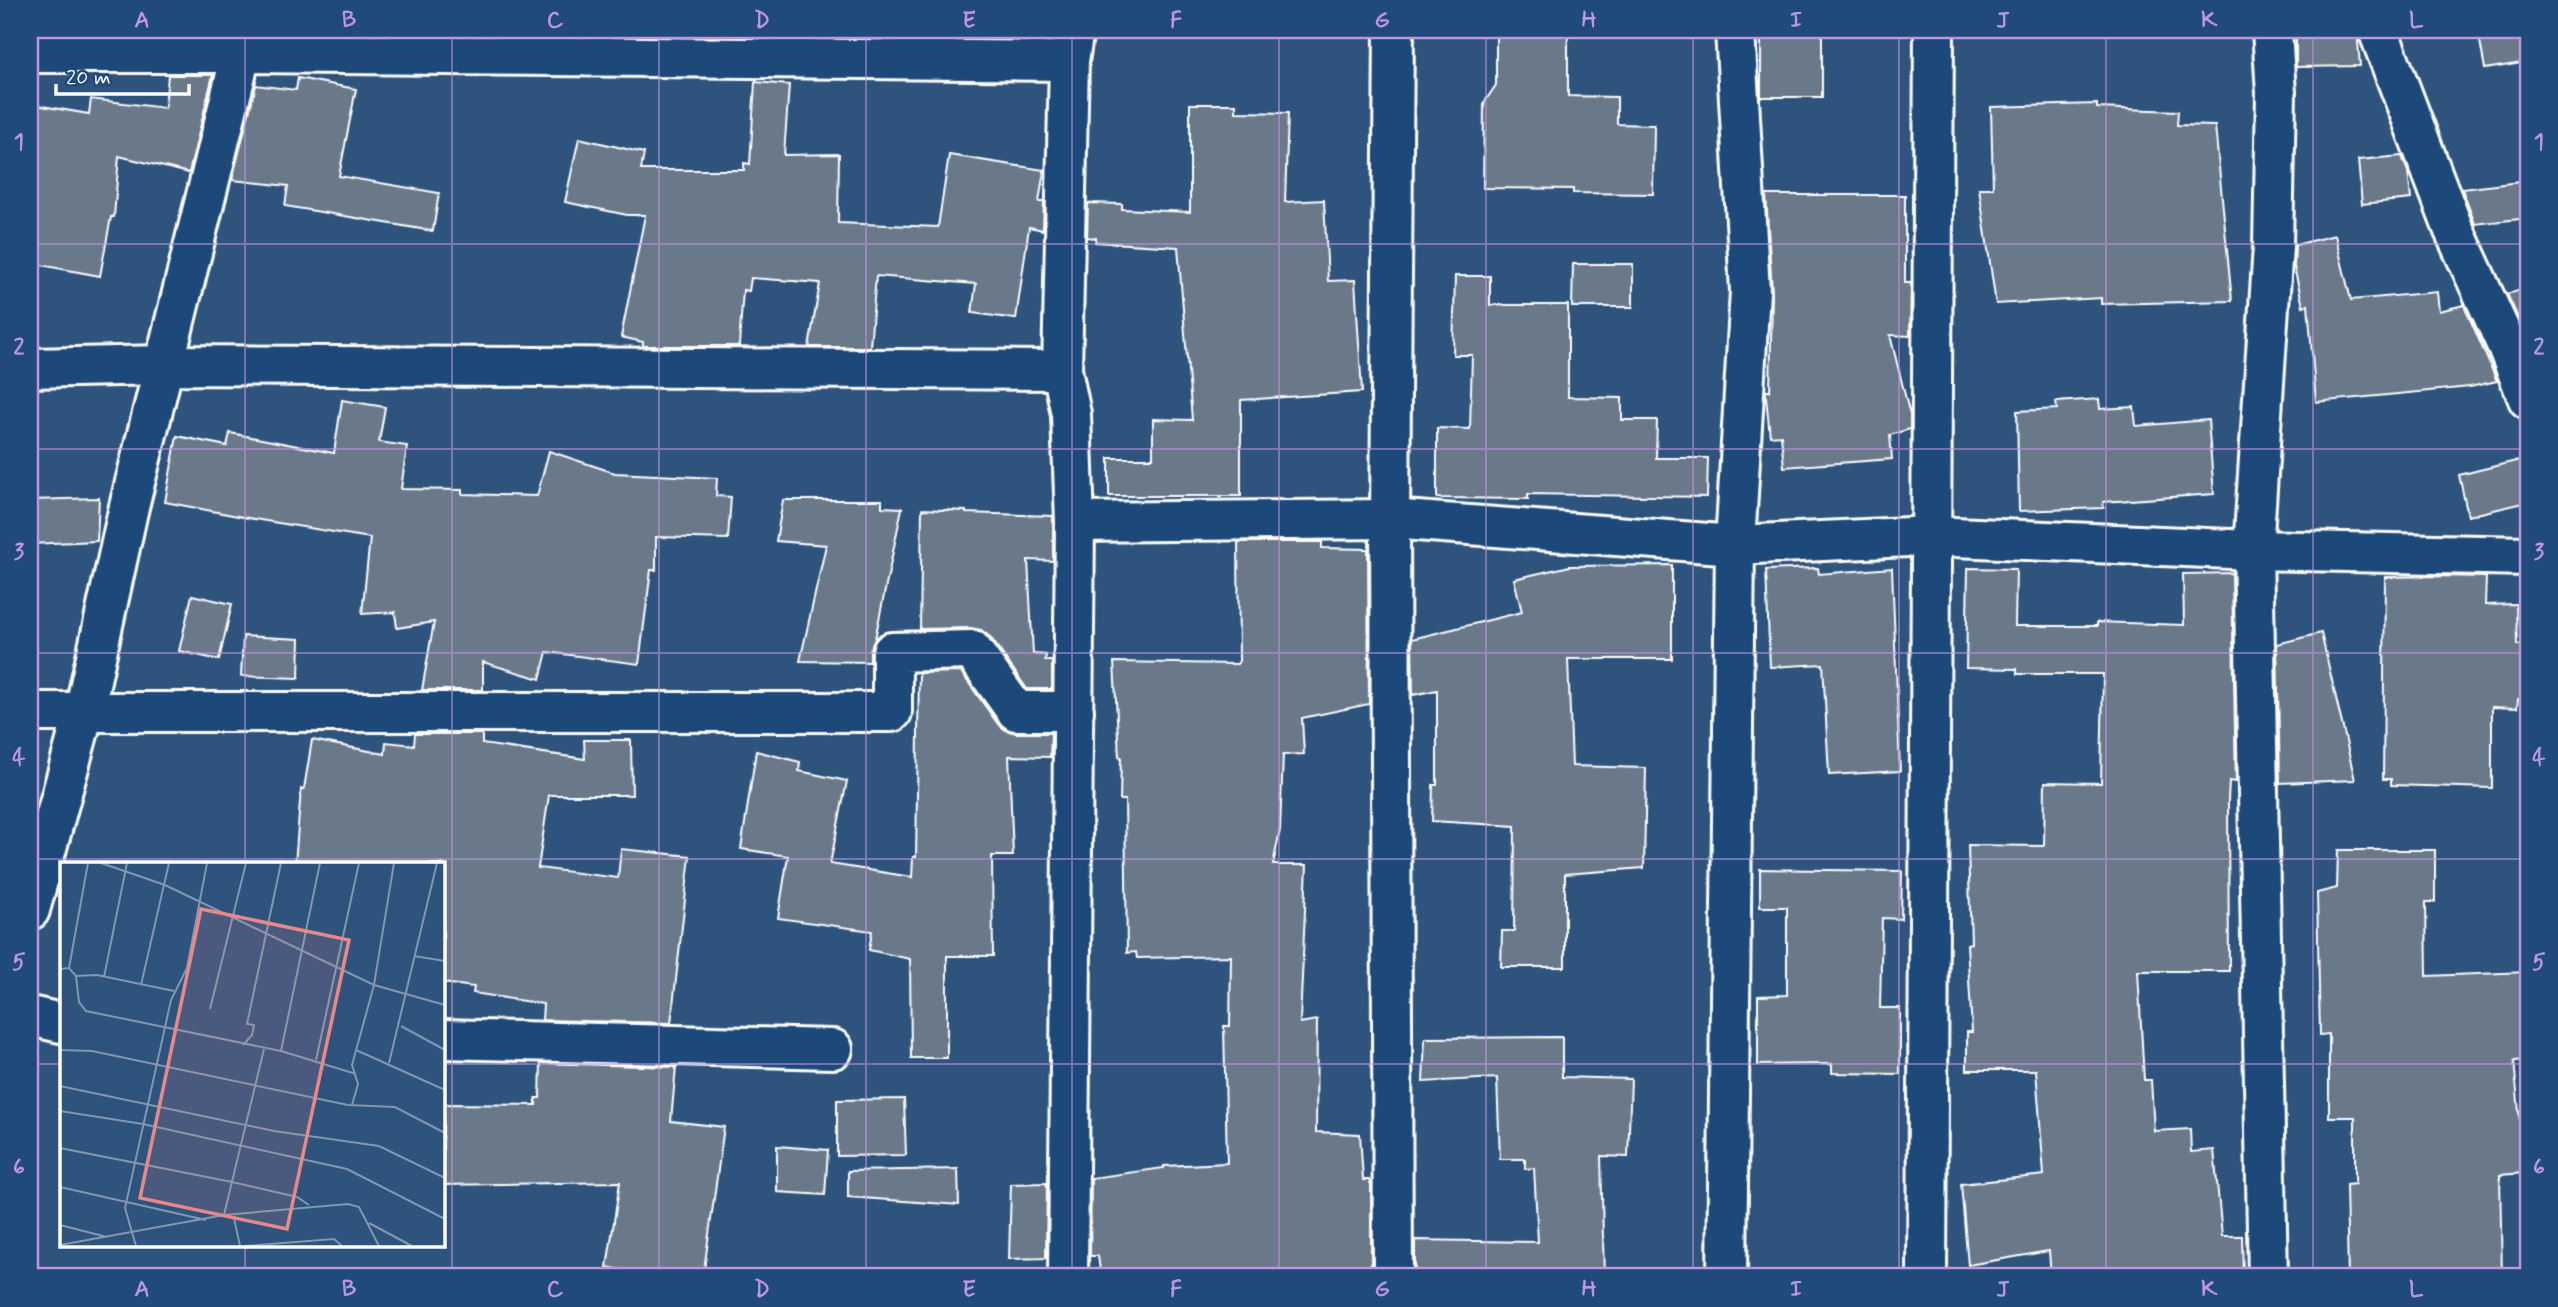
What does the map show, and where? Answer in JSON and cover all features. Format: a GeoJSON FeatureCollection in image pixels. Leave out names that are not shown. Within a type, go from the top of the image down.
{"type":"FeatureCollection","features":[{"type":"Feature","properties":{"kind":"street"},"geometry":{"type":"LineString","coordinates":[[1393,1277],[1390,519],[1394,30]]}},
{"type":"Feature","properties":{"kind":"street"},"geometry":{"type":"LineString","coordinates":[[1727,1277],[1735,545],[1750,291],[1735,30]]}},
{"type":"Feature","properties":{"kind":"street"},"geometry":{"type":"LineString","coordinates":[[1927,1277],[1934,30]]}},
{"type":"Feature","properties":{"kind":"street"},"geometry":{"type":"LineString","coordinates":[[2268,1277],[2253,550],[2273,246],[2276,93],[2272,30]]}},
{"type":"Feature","properties":{"kind":"street"},"geometry":{"type":"LineString","coordinates":[[2378,30],[2453,228],[2528,399]]}},
{"type":"Feature","properties":{"kind":"street"},"geometry":{"type":"LineString","coordinates":[[30,909],[85,712],[128,511],[244,41]]}},
{"type":"Feature","properties":{"kind":"street"},"geometry":{"type":"LineString","coordinates":[[30,53],[244,41],[1071,45],[1062,370],[1071,414],[1075,522],[1068,1277]]}},
{"type":"Feature","properties":{"kind":"street"},"geometry":{"type":"LineString","coordinates":[[30,368],[163,365],[1062,370]]}},
{"type":"Feature","properties":{"kind":"street"},"geometry":{"type":"LineString","coordinates":[[1075,522],[1390,519],[1735,545],[1931,536],[2253,550],[2528,556]]}},
{"type":"Feature","properties":{"kind":"street"},"geometry":{"type":"LineString","coordinates":[[30,712],[891,712],[892,652],[972,650],[1016,711],[1074,711]]}},
{"type":"Feature","properties":{"kind":"street"},"geometry":{"type":"LineString","coordinates":[[30,1016],[60,1023]]}},
{"type":"Feature","properties":{"kind":"street"},"geometry":{"type":"LineString","coordinates":[[444,1039],[833,1049]]}},
{"type":"Feature","properties":{"kind":"building"},"geometry":{"type":"Polygon","coordinates":[[[1496,30],[1568,30],[1568,96],[1617,97],[1617,124],[1654,125],[1653,194],[1573,193],[1573,189],[1483,188],[1484,103],[1496,85],[1496,30]]]}},
{"type":"Feature","properties":{"kind":"building"},"geometry":{"type":"Polygon","coordinates":[[[1761,30],[1822,30],[1822,97],[1761,97],[1761,30]]]}},
{"type":"Feature","properties":{"kind":"building"},"geometry":{"type":"Polygon","coordinates":[[[2296,30],[2357,30],[2360,66],[2296,67],[2296,30]]]}},
{"type":"Feature","properties":{"kind":"building"},"geometry":{"type":"Polygon","coordinates":[[[2478,30],[2528,30],[2528,62],[2485,69],[2478,30]]]}},
{"type":"Feature","properties":{"kind":"building"},"geometry":{"type":"Polygon","coordinates":[[[168,75],[213,75],[189,173],[119,156],[114,217],[111,217],[100,276],[30,263],[30,104],[89,114],[91,99],[165,108],[168,75]]]}},
{"type":"Feature","properties":{"kind":"building"},"geometry":{"type":"Polygon","coordinates":[[[298,78],[356,89],[339,176],[439,193],[433,231],[285,206],[288,186],[232,180],[256,85],[296,90],[298,78]]]}},
{"type":"Feature","properties":{"kind":"building"},"geometry":{"type":"Polygon","coordinates":[[[755,82],[789,85],[784,155],[839,154],[838,223],[938,227],[949,155],[1044,170],[1039,202],[1044,202],[1043,230],[1029,227],[1016,319],[972,313],[976,284],[876,276],[870,347],[809,347],[820,283],[751,278],[749,291],[743,290],[739,346],[643,346],[643,342],[621,337],[645,215],[627,215],[565,202],[579,138],[644,153],[641,170],[744,170],[744,163],[750,164],[755,82]]]}},
{"type":"Feature","properties":{"kind":"building"},"geometry":{"type":"Polygon","coordinates":[[[1190,104],[1236,104],[1236,112],[1288,113],[1285,202],[1324,200],[1328,281],[1355,280],[1362,392],[1241,400],[1241,496],[1109,496],[1109,458],[1153,458],[1153,419],[1192,420],[1178,247],[1095,242],[1096,238],[1087,237],[1088,203],[1122,204],[1122,209],[1190,212],[1190,104]]]}},
{"type":"Feature","properties":{"kind":"building"},"geometry":{"type":"Polygon","coordinates":[[[2097,104],[2097,108],[2178,111],[2177,125],[2215,126],[2232,301],[2101,304],[2101,298],[1996,304],[1979,188],[1993,188],[1991,107],[2097,104]]]}},
{"type":"Feature","properties":{"kind":"building"},"geometry":{"type":"Polygon","coordinates":[[[2402,156],[2408,172],[2411,199],[2362,204],[2358,160],[2402,156]]]}},
{"type":"Feature","properties":{"kind":"building"},"geometry":{"type":"Polygon","coordinates":[[[2528,181],[2528,218],[2475,224],[2462,189],[2528,181]]]}},
{"type":"Feature","properties":{"kind":"building"},"geometry":{"type":"Polygon","coordinates":[[[1766,195],[1905,195],[1905,283],[1911,283],[1910,336],[1890,335],[1910,415],[1910,429],[1890,435],[1892,459],[1784,467],[1781,435],[1770,436],[1766,397],[1766,391],[1770,391],[1772,292],[1766,195]]]}},
{"type":"Feature","properties":{"kind":"building"},"geometry":{"type":"Polygon","coordinates":[[[2335,235],[2351,300],[2437,292],[2439,311],[2464,305],[2497,381],[2470,387],[2316,402],[2308,305],[2303,306],[2294,267],[2295,245],[2335,235]]]}},
{"type":"Feature","properties":{"kind":"building"},"geometry":{"type":"Polygon","coordinates":[[[1573,264],[1633,264],[1633,307],[1572,307],[1573,264]]]}},
{"type":"Feature","properties":{"kind":"building"},"geometry":{"type":"Polygon","coordinates":[[[1455,276],[1490,276],[1490,305],[1568,305],[1568,397],[1622,398],[1622,420],[1657,420],[1656,458],[1708,458],[1707,497],[1528,494],[1528,499],[1437,498],[1437,428],[1470,429],[1472,355],[1453,355],[1455,276]]]}},
{"type":"Feature","properties":{"kind":"building"},"geometry":{"type":"Polygon","coordinates":[[[2528,288],[2528,340],[2507,294],[2528,288]]]}},
{"type":"Feature","properties":{"kind":"building"},"geometry":{"type":"Polygon","coordinates":[[[2099,399],[2100,409],[2134,407],[2136,426],[2208,420],[2214,494],[2103,502],[2104,508],[2019,511],[2017,411],[2057,409],[2056,402],[2099,399]]]}},
{"type":"Feature","properties":{"kind":"building"},"geometry":{"type":"Polygon","coordinates":[[[342,400],[385,407],[379,442],[407,446],[401,489],[462,490],[462,494],[537,496],[549,451],[615,473],[717,478],[716,496],[731,497],[728,539],[656,537],[656,570],[651,570],[639,664],[547,652],[540,679],[483,662],[483,690],[422,690],[434,622],[397,628],[395,612],[362,614],[370,538],[165,502],[177,436],[227,446],[230,433],[334,453],[342,400]]]}},
{"type":"Feature","properties":{"kind":"building"},"geometry":{"type":"Polygon","coordinates":[[[2528,458],[2528,502],[2468,516],[2459,475],[2528,458]]]}},
{"type":"Feature","properties":{"kind":"building"},"geometry":{"type":"Polygon","coordinates":[[[99,498],[97,541],[30,544],[30,500],[99,498]]]}},
{"type":"Feature","properties":{"kind":"building"},"geometry":{"type":"Polygon","coordinates":[[[783,500],[882,500],[882,507],[902,508],[875,639],[870,651],[870,662],[800,661],[826,545],[776,541],[783,500]]]}},
{"type":"Feature","properties":{"kind":"building"},"geometry":{"type":"Polygon","coordinates":[[[922,509],[1053,516],[1053,561],[1028,560],[1033,654],[1046,655],[1045,661],[1052,661],[1052,689],[1027,689],[990,637],[981,630],[920,629],[922,509]]]}},
{"type":"Feature","properties":{"kind":"building"},"geometry":{"type":"Polygon","coordinates":[[[1238,542],[1322,542],[1322,548],[1368,549],[1369,704],[1302,718],[1304,754],[1283,755],[1280,830],[1273,865],[1307,865],[1300,1023],[1317,1020],[1316,1132],[1360,1134],[1363,1180],[1369,1180],[1371,1185],[1371,1277],[1101,1277],[1098,1256],[1090,1256],[1091,1178],[1164,1166],[1227,1163],[1224,1026],[1230,1026],[1231,956],[1137,958],[1136,952],[1127,953],[1125,800],[1120,800],[1121,757],[1114,662],[1237,664],[1238,542]]]}},
{"type":"Feature","properties":{"kind":"building"},"geometry":{"type":"Polygon","coordinates":[[[1672,565],[1672,659],[1568,659],[1572,766],[1646,768],[1644,868],[1565,874],[1565,967],[1501,967],[1502,931],[1514,931],[1515,826],[1432,821],[1433,785],[1437,785],[1437,690],[1413,695],[1412,639],[1522,612],[1514,579],[1570,566],[1672,565]]]}},
{"type":"Feature","properties":{"kind":"building"},"geometry":{"type":"Polygon","coordinates":[[[1818,568],[1819,574],[1892,568],[1900,771],[1829,775],[1823,664],[1770,667],[1766,570],[1818,568]]]}},
{"type":"Feature","properties":{"kind":"building"},"geometry":{"type":"Polygon","coordinates":[[[1968,568],[2016,569],[2015,626],[2097,626],[2097,622],[2184,625],[2183,574],[2232,573],[2236,782],[2229,781],[2228,800],[2229,971],[2138,971],[2144,1080],[2151,1080],[2154,1131],[2190,1129],[2191,1152],[2214,1150],[2222,1236],[2242,1236],[2243,1277],[2051,1277],[2049,1251],[1968,1265],[1961,1184],[2044,1175],[2036,1070],[1967,1070],[1967,1032],[1972,1032],[1967,944],[1971,943],[1968,845],[2044,846],[2045,782],[2101,783],[2103,674],[2017,674],[2017,669],[1966,668],[1968,568]]]}},
{"type":"Feature","properties":{"kind":"building"},"geometry":{"type":"Polygon","coordinates":[[[2385,577],[2486,577],[2485,605],[2516,604],[2517,645],[2528,645],[2528,700],[2518,699],[2517,708],[2492,707],[2492,788],[2391,785],[2391,779],[2383,779],[2385,577]]]}},
{"type":"Feature","properties":{"kind":"building"},"geometry":{"type":"Polygon","coordinates":[[[192,595],[232,604],[219,660],[179,651],[192,595]]]}},
{"type":"Feature","properties":{"kind":"building"},"geometry":{"type":"Polygon","coordinates":[[[2321,633],[2355,780],[2280,783],[2277,644],[2321,633]]]}},
{"type":"Feature","properties":{"kind":"building"},"geometry":{"type":"Polygon","coordinates":[[[243,636],[300,639],[299,678],[241,676],[243,636]]]}},
{"type":"Feature","properties":{"kind":"building"},"geometry":{"type":"Polygon","coordinates":[[[961,672],[998,724],[1006,730],[1016,733],[1051,733],[1050,757],[1009,756],[1013,856],[992,856],[993,956],[947,956],[947,1058],[911,1058],[910,959],[869,950],[872,931],[778,918],[788,856],[741,849],[756,751],[800,762],[799,771],[847,781],[830,864],[912,877],[913,857],[916,857],[919,673],[961,672]]]}},
{"type":"Feature","properties":{"kind":"building"},"geometry":{"type":"Polygon","coordinates":[[[415,734],[482,734],[482,744],[585,759],[584,740],[631,740],[632,795],[549,795],[538,868],[618,878],[621,849],[690,856],[671,1023],[542,1020],[543,1004],[473,993],[474,987],[444,983],[444,862],[295,862],[301,789],[304,789],[312,740],[385,754],[386,742],[414,745],[415,734]]]}},
{"type":"Feature","properties":{"kind":"building"},"geometry":{"type":"Polygon","coordinates":[[[2338,850],[2435,850],[2435,902],[2426,902],[2427,976],[2528,972],[2528,1060],[2514,1061],[2525,1173],[2500,1175],[2502,1277],[2348,1277],[2346,1185],[2355,1184],[2355,1117],[2329,1117],[2329,1034],[2320,1035],[2317,893],[2337,888],[2338,850]]]}},
{"type":"Feature","properties":{"kind":"building"},"geometry":{"type":"Polygon","coordinates":[[[1760,869],[1902,871],[1901,919],[1882,918],[1880,1008],[1900,1008],[1900,1074],[1832,1073],[1832,1064],[1758,1065],[1758,996],[1787,995],[1787,907],[1760,907],[1760,869]]]}},
{"type":"Feature","properties":{"kind":"building"},"geometry":{"type":"Polygon","coordinates":[[[1562,1037],[1562,1077],[1631,1079],[1628,1157],[1601,1156],[1604,1277],[1415,1277],[1415,1240],[1538,1242],[1534,1168],[1525,1169],[1525,1159],[1500,1159],[1497,1078],[1423,1082],[1425,1038],[1562,1037]]]}},
{"type":"Feature","properties":{"kind":"building"},"geometry":{"type":"Polygon","coordinates":[[[541,1063],[676,1067],[671,1121],[724,1127],[703,1277],[654,1277],[607,1267],[620,1182],[444,1185],[444,1104],[536,1105],[536,1098],[540,1098],[541,1063]]]}},
{"type":"Feature","properties":{"kind":"building"},"geometry":{"type":"Polygon","coordinates":[[[904,1099],[906,1155],[837,1156],[837,1100],[904,1099]]]}},
{"type":"Feature","properties":{"kind":"building"},"geometry":{"type":"Polygon","coordinates":[[[777,1146],[828,1150],[825,1195],[777,1192],[777,1146]]]}},
{"type":"Feature","properties":{"kind":"building"},"geometry":{"type":"Polygon","coordinates":[[[958,1169],[959,1205],[848,1197],[848,1171],[958,1169]]]}},
{"type":"Feature","properties":{"kind":"building"},"geometry":{"type":"Polygon","coordinates":[[[1047,1183],[1046,1258],[1009,1259],[1011,1184],[1047,1183]]]}}]}
